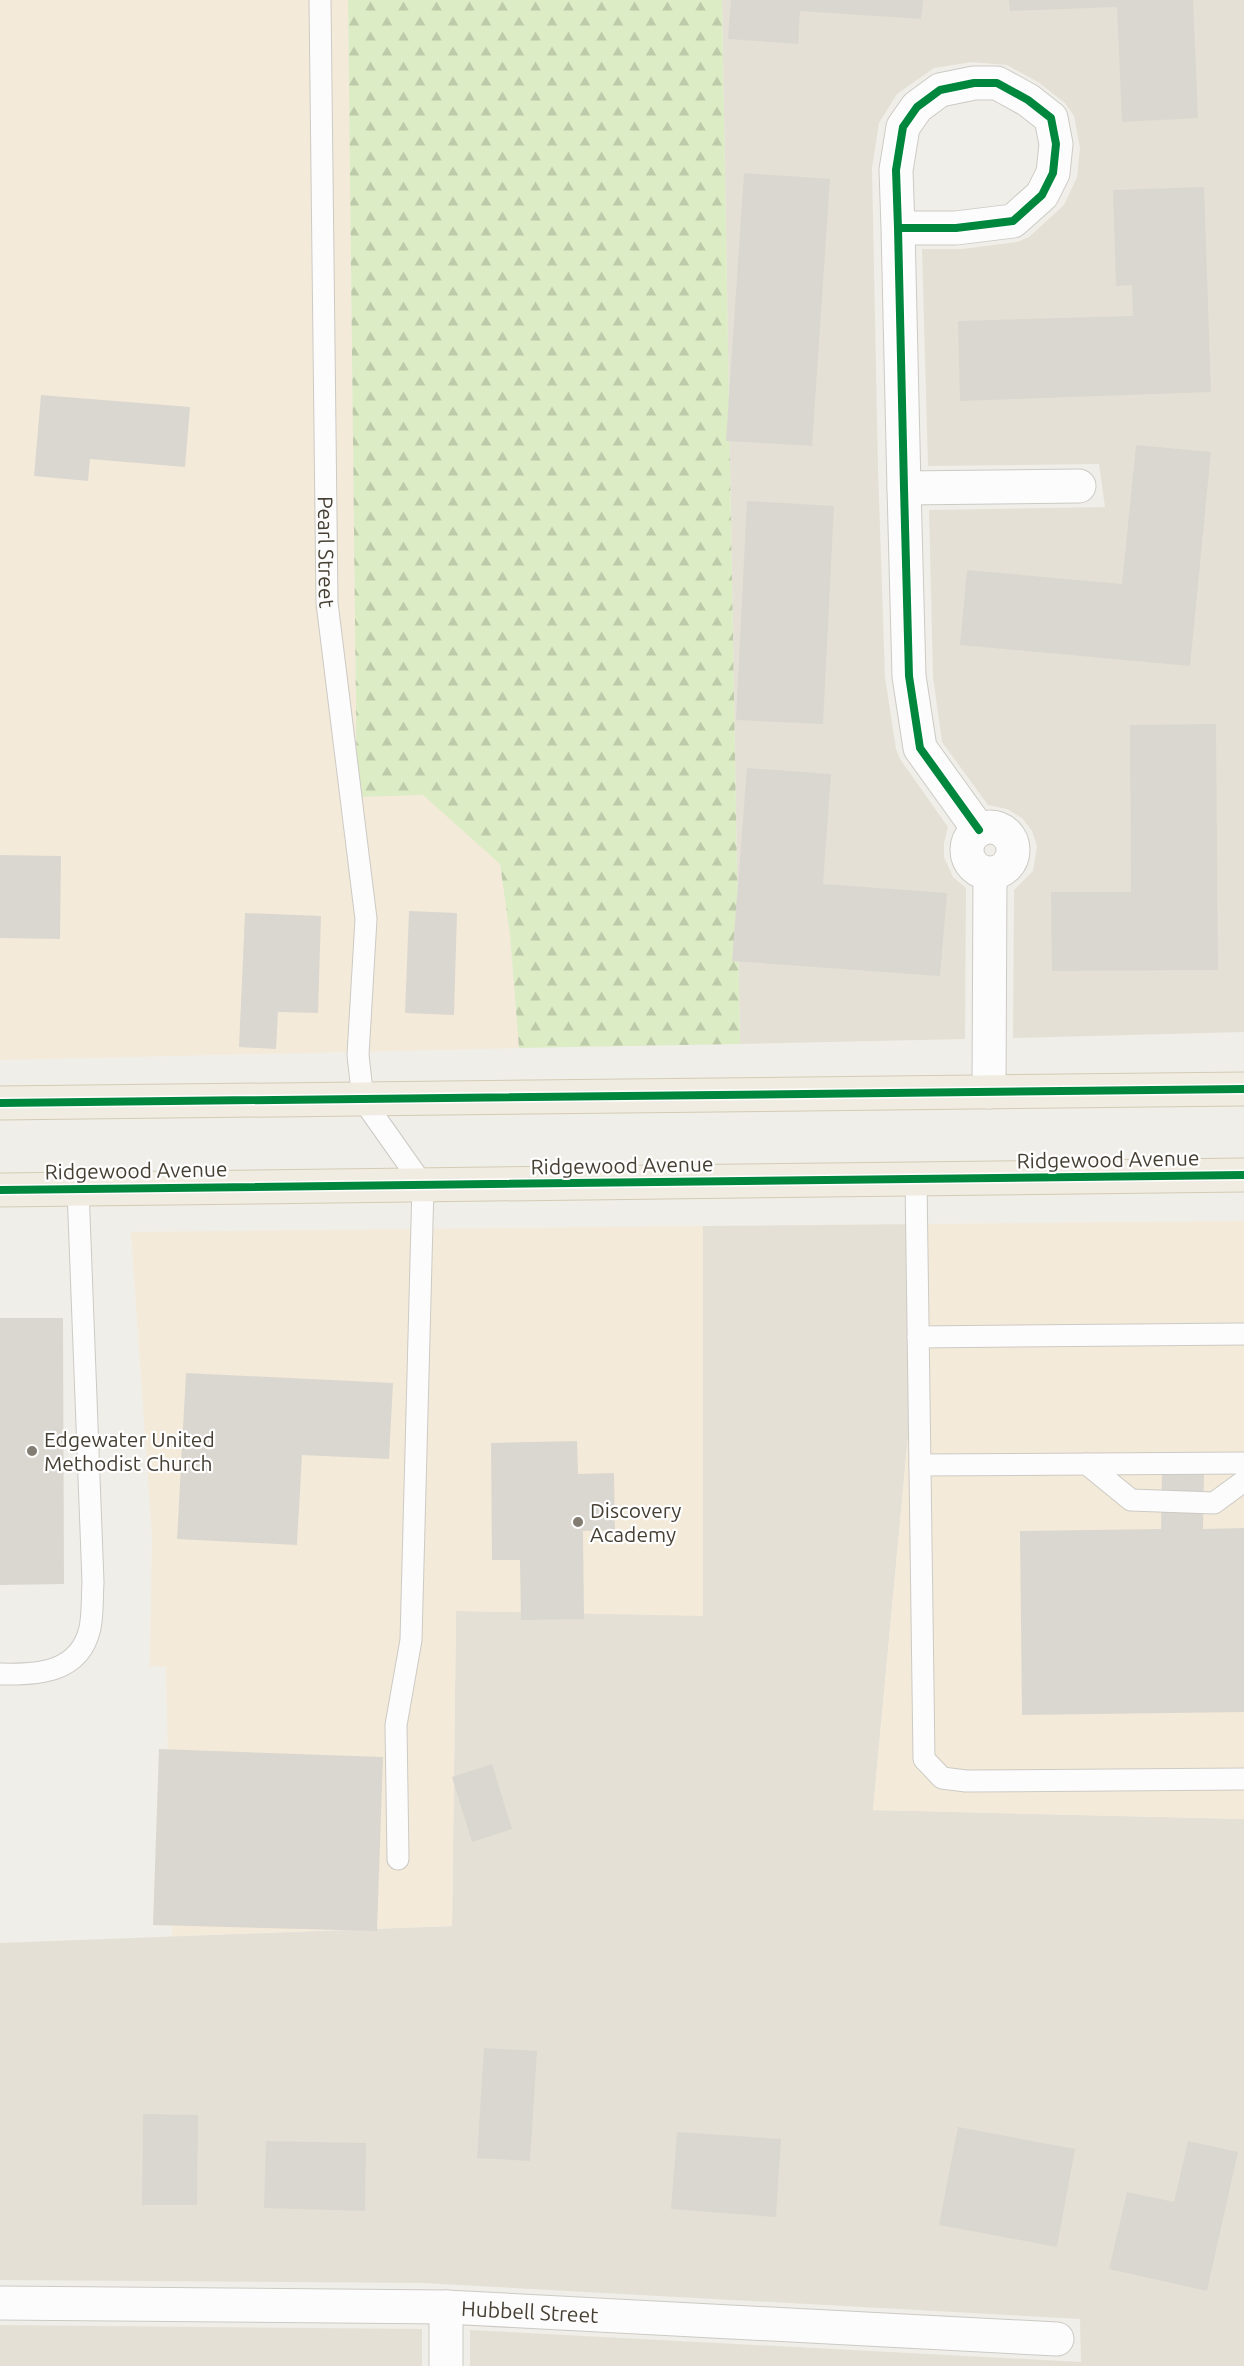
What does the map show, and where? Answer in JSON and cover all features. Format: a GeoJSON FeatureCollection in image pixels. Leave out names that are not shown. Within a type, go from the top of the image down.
{"type":"FeatureCollection","features":[{"type":"Feature","properties":{"kind":"main road"},"geometry":{"type":"LineString","coordinates":[[0,1102],[1244,1089]]}},
{"type":"Feature","properties":{"kind":"main road","name":"Ridgewood Avenue"},"geometry":{"type":"LineString","coordinates":[[0,1190],[1244,1175]]}},
{"type":"Feature","properties":{"kind":"street"},"geometry":{"type":"LineString","coordinates":[[898,228],[956,228],[1012,220],[1042,195],[1053,173],[1056,144],[1051,118],[1028,100],[997,83],[974,84],[940,90],[917,107],[903,127],[896,170],[909,676],[920,748],[979,830],[994,827],[1001,830],[1007,834],[1013,849],[1011,859],[1005,868],[990,874],[988,1092]]}},
{"type":"Feature","properties":{"kind":"street"},"geometry":{"type":"LineString","coordinates":[[904,488],[1079,486]]}},
{"type":"Feature","properties":{"kind":"street","name":"Hubbell Street"},"geometry":{"type":"LineString","coordinates":[[0,2303],[446,2307],[1057,2339]]}},
{"type":"Feature","properties":{"kind":"street"},"geometry":{"type":"LineString","coordinates":[[446,2307],[446,2366]]}},
{"type":"Feature","properties":{"kind":"lane","name":"Pearl Street"},"geometry":{"type":"LineString","coordinates":[[320,0],[327,603],[366,919],[358,1049],[363,1100]]}},
{"type":"Feature","properties":{"kind":"lane"},"geometry":{"type":"LineString","coordinates":[[363,1100],[423,1185],[411,1640],[396,1725],[399,1859]]}},
{"type":"Feature","properties":{"kind":"lane"},"geometry":{"type":"LineString","coordinates":[[916,1180],[924,1759],[942,1778],[966,1781],[1244,1779]]}},
{"type":"Feature","properties":{"kind":"lane"},"geometry":{"type":"LineString","coordinates":[[0,1674],[24,1674],[64,1667],[83,1648],[90,1628],[93,1570],[78,1189]]}},
{"type":"Feature","properties":{"kind":"lane"},"geometry":{"type":"LineString","coordinates":[[918,1337],[1244,1334]]}},
{"type":"Feature","properties":{"kind":"lane"},"geometry":{"type":"LineString","coordinates":[[920,1465],[1244,1463]]}},
{"type":"Feature","properties":{"kind":"lane"},"geometry":{"type":"LineString","coordinates":[[1087,1464],[1131,1500],[1214,1503],[1244,1481]]}},
{"type":"Feature","properties":{"kind":"shaded area"},"geometry":{"type":"Polygon","coordinates":[[[0,0],[348,0],[357,797],[423,794],[500,864],[510,935],[519,1048],[0,1060],[0,0]]]}},
{"type":"Feature","properties":{"kind":"shaded area"},"geometry":{"type":"Polygon","coordinates":[[[722,0],[1244,0],[1244,1032],[1013,1038],[1014,890],[1033,871],[1037,846],[1032,831],[1022,818],[1007,809],[988,805],[942,742],[933,677],[929,510],[1105,507],[1099,464],[928,466],[922,249],[962,249],[1017,242],[1029,237],[1064,205],[1077,177],[1080,148],[1074,116],[1065,103],[1038,82],[1007,65],[972,62],[934,68],[897,94],[879,123],[872,168],[885,677],[896,749],[900,759],[948,827],[944,843],[944,857],[953,877],[966,888],[965,1039],[740,1044],[722,0]]]}},
{"type":"Feature","properties":{"kind":"shaded area"},"geometry":{"type":"Polygon","coordinates":[[[1244,1221],[1244,1819],[873,1810],[928,1224],[1244,1221]]]}},
{"type":"Feature","properties":{"kind":"shaded area"},"geometry":{"type":"Polygon","coordinates":[[[928,1224],[873,1810],[1244,1819],[1244,2366],[470,2366],[470,2330],[1081,2362],[1080,2319],[422,2283],[0,2280],[0,1943],[452,1926],[456,1611],[703,1615],[703,1226],[928,1224]]]}},
{"type":"Feature","properties":{"kind":"shaded area"},"geometry":{"type":"Polygon","coordinates":[[[703,1226],[703,1616],[456,1611],[452,1926],[172,1936],[166,1667],[150,1666],[152,1536],[131,1232],[703,1226]]]}},
{"type":"Feature","properties":{"kind":"shaded area"},"geometry":{"type":"Polygon","coordinates":[[[0,2325],[422,2329],[422,2366],[0,2366],[0,2325]]]}},
{"type":"Feature","properties":{"kind":"green space"},"geometry":{"type":"Polygon","coordinates":[[[348,0],[722,0],[740,1044],[519,1048],[510,935],[500,864],[423,795],[357,797],[348,0]]]}},
{"type":"Feature","properties":{"kind":"building"},"geometry":{"type":"Polygon","coordinates":[[[731,0],[923,0],[921,19],[800,11],[798,44],[728,39],[731,0]]]}},
{"type":"Feature","properties":{"kind":"building"},"geometry":{"type":"Polygon","coordinates":[[[1009,0],[1193,0],[1198,118],[1122,122],[1117,7],[1010,11],[1009,0]]]}},
{"type":"Feature","properties":{"kind":"building"},"geometry":{"type":"Polygon","coordinates":[[[744,173],[830,179],[812,446],[726,441],[744,173]]]}},
{"type":"Feature","properties":{"kind":"building"},"geometry":{"type":"Polygon","coordinates":[[[1204,187],[1211,392],[960,401],[958,321],[1133,316],[1132,285],[1116,286],[1113,190],[1204,187]]]}},
{"type":"Feature","properties":{"kind":"building"},"geometry":{"type":"Polygon","coordinates":[[[41,395],[190,407],[185,467],[90,459],[88,481],[34,476],[41,395]]]}},
{"type":"Feature","properties":{"kind":"building"},"geometry":{"type":"Polygon","coordinates":[[[1136,445],[1211,452],[1190,666],[960,645],[967,570],[1122,584],[1136,445]]]}},
{"type":"Feature","properties":{"kind":"building"},"geometry":{"type":"Polygon","coordinates":[[[747,501],[834,506],[823,724],[736,720],[747,501]]]}},
{"type":"Feature","properties":{"kind":"building"},"geometry":{"type":"Polygon","coordinates":[[[1216,724],[1218,970],[1052,971],[1051,892],[1131,892],[1130,725],[1216,724]]]}},
{"type":"Feature","properties":{"kind":"building"},"geometry":{"type":"Polygon","coordinates":[[[747,768],[831,774],[823,884],[947,893],[940,976],[732,961],[747,768]]]}},
{"type":"Feature","properties":{"kind":"building"},"geometry":{"type":"Polygon","coordinates":[[[0,855],[61,856],[60,939],[0,938],[0,855]]]}},
{"type":"Feature","properties":{"kind":"building"},"geometry":{"type":"Polygon","coordinates":[[[409,911],[457,913],[454,1015],[405,1013],[409,911]]]}},
{"type":"Feature","properties":{"kind":"building"},"geometry":{"type":"Polygon","coordinates":[[[245,913],[321,916],[318,1013],[278,1012],[276,1049],[239,1047],[245,913]]]}},
{"type":"Feature","properties":{"kind":"building","name":"Edgewater United Methodist Church"},"geometry":{"type":"Polygon","coordinates":[[[0,1318],[63,1318],[64,1584],[0,1585],[0,1318]]]}},
{"type":"Feature","properties":{"kind":"building"},"geometry":{"type":"Polygon","coordinates":[[[186,1373],[393,1383],[389,1459],[302,1455],[297,1545],[177,1539],[186,1373]]]}},
{"type":"Feature","properties":{"kind":"building"},"geometry":{"type":"Polygon","coordinates":[[[577,1441],[578,1474],[614,1473],[615,1530],[583,1531],[584,1619],[521,1620],[520,1560],[492,1560],[491,1443],[577,1441]]]}},
{"type":"Feature","properties":{"kind":"building"},"geometry":{"type":"Polygon","coordinates":[[[1162,1470],[1204,1471],[1203,1529],[1244,1528],[1244,1712],[1022,1715],[1020,1531],[1161,1529],[1162,1470]]]}},
{"type":"Feature","properties":{"kind":"building"},"geometry":{"type":"Polygon","coordinates":[[[159,1749],[383,1757],[377,1931],[153,1925],[159,1749]]]}},
{"type":"Feature","properties":{"kind":"building"},"geometry":{"type":"Polygon","coordinates":[[[492,1764],[512,1829],[472,1842],[452,1777],[492,1764]]]}},
{"type":"Feature","properties":{"kind":"building"},"geometry":{"type":"Polygon","coordinates":[[[484,2048],[537,2051],[530,2161],[477,2158],[484,2048]]]}},
{"type":"Feature","properties":{"kind":"building"},"geometry":{"type":"Polygon","coordinates":[[[143,2114],[198,2115],[197,2205],[142,2205],[143,2114]]]}},
{"type":"Feature","properties":{"kind":"building"},"geometry":{"type":"Polygon","coordinates":[[[958,2127],[1075,2149],[1057,2247],[939,2225],[958,2127]]]}},
{"type":"Feature","properties":{"kind":"building"},"geometry":{"type":"Polygon","coordinates":[[[677,2132],[781,2139],[776,2217],[671,2209],[677,2132]]]}},
{"type":"Feature","properties":{"kind":"building"},"geometry":{"type":"Polygon","coordinates":[[[266,2141],[366,2143],[365,2211],[264,2208],[266,2141]]]}},
{"type":"Feature","properties":{"kind":"building"},"geometry":{"type":"Polygon","coordinates":[[[1188,2141],[1238,2152],[1207,2291],[1109,2269],[1127,2192],[1174,2202],[1188,2141]]]}},
{"type":"Feature","properties":{"kind":"cycle path"},"geometry":{"type":"LineString","coordinates":[[898,228],[956,228],[1013,221],[1042,195],[1053,173],[1056,144],[1051,118],[1028,100],[997,83],[974,83],[940,90],[917,107],[903,127],[896,170],[909,676],[920,748],[979,830]]}},
{"type":"Feature","properties":{"kind":"cycle path"},"geometry":{"type":"LineString","coordinates":[[0,1103],[1244,1089]]}},
{"type":"Feature","properties":{"kind":"cycle path"},"geometry":{"type":"LineString","coordinates":[[0,1190],[1244,1175]]}},
{"type":"Feature","properties":{"kind":"place","name":"Edgewater United Methodist Church"},"geometry":{"type":"Point","coordinates":[32,1451]}},
{"type":"Feature","properties":{"kind":"place","name":"Discovery Academy"},"geometry":{"type":"Point","coordinates":[578,1522]}}]}
